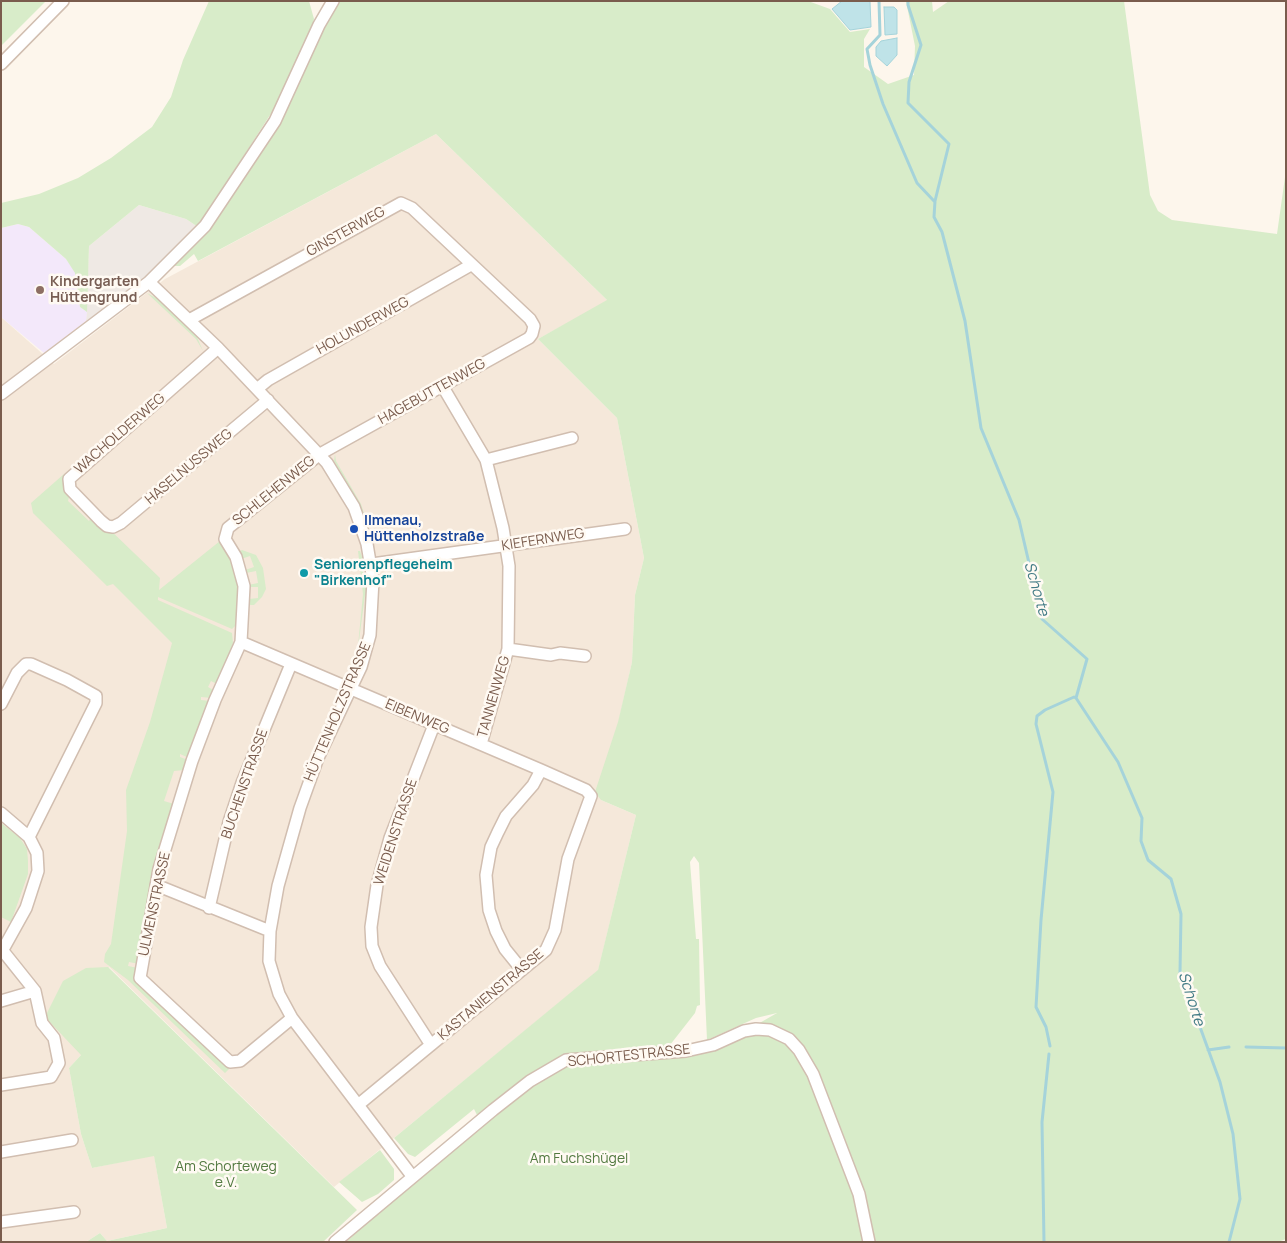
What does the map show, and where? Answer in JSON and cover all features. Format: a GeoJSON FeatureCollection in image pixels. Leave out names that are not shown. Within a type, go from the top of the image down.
{"type":"FeatureCollection","features":[{"type":"Feature","properties":{"kind":"street"},"geometry":{"type":"LineString","coordinates":[[1,64],[63,1]]}},
{"type":"Feature","properties":{"kind":"street"},"geometry":{"type":"LineString","coordinates":[[1,394],[149,282],[205,226],[256,150],[283,104],[319,25],[333,1]]}},
{"type":"Feature","properties":{"kind":"street","name":"GINSTERWEG"},"geometry":{"type":"LineString","coordinates":[[189,320],[320,246],[402,203],[412,208],[533,323]]}},
{"type":"Feature","properties":{"kind":"street","name":"HOLUNDERWEG"},"geometry":{"type":"LineString","coordinates":[[257,388],[471,265]]}},
{"type":"Feature","properties":{"kind":"street","name":"HÜTTENHOLZSTRASSE"},"geometry":{"type":"LineString","coordinates":[[149,282],[218,348],[320,454],[336,475],[354,507],[372,564],[373,608],[370,635],[361,667],[318,758],[300,808],[278,886],[270,931],[269,961],[273,979],[292,1018],[412,1176]]}},
{"type":"Feature","properties":{"kind":"street","name":"HAGEBUTTENWEG"},"geometry":{"type":"LineString","coordinates":[[320,454],[529,338],[534,330],[533,323]]}},
{"type":"Feature","properties":{"kind":"street","name":"WACHOLDERWEG"},"geometry":{"type":"LineString","coordinates":[[107,526],[70,489],[69,479],[218,348]]}},
{"type":"Feature","properties":{"kind":"street","name":"TANNENWEG"},"geometry":{"type":"LineString","coordinates":[[443,387],[486,460],[507,546],[510,596],[508,649],[481,744]]}},
{"type":"Feature","properties":{"kind":"street","name":"HASELNUSSWEG"},"geometry":{"type":"LineString","coordinates":[[107,526],[113,527],[121,524],[268,400]]}},
{"type":"Feature","properties":{"kind":"street"},"geometry":{"type":"LineString","coordinates":[[486,460],[572,438]]}},
{"type":"Feature","properties":{"kind":"street","name":"SCHLEHENWEG"},"geometry":{"type":"LineString","coordinates":[[241,642],[244,586],[236,557],[225,539],[226,531],[320,454]]}},
{"type":"Feature","properties":{"kind":"street","name":"KIEFERNWEG"},"geometry":{"type":"LineString","coordinates":[[372,564],[625,529]]}},
{"type":"Feature","properties":{"kind":"street","name":"EIBENWEG"},"geometry":{"type":"LineString","coordinates":[[241,642],[541,770],[586,790],[591,796]]}},
{"type":"Feature","properties":{"kind":"street","name":"ULMENSTRASSE"},"geometry":{"type":"LineString","coordinates":[[241,642],[215,700],[192,761],[156,885],[140,978],[230,1062],[240,1061],[292,1018]]}},
{"type":"Feature","properties":{"kind":"street","name":"TANNENWEG"},"geometry":{"type":"LineString","coordinates":[[508,649],[551,655],[560,653],[585,656]]}},
{"type":"Feature","properties":{"kind":"street"},"geometry":{"type":"LineString","coordinates":[[1,704],[17,673],[26,664],[31,664],[68,680],[96,696],[96,704],[29,837]]}},
{"type":"Feature","properties":{"kind":"street","name":"BUCHENSTRASSE"},"geometry":{"type":"LineString","coordinates":[[209,908],[229,822],[242,782],[291,664]]}},
{"type":"Feature","properties":{"kind":"street","name":"WEIDENSTRASSE"},"geometry":{"type":"LineString","coordinates":[[431,1045],[380,966],[372,946],[371,927],[377,885],[390,838],[434,725]]}},
{"type":"Feature","properties":{"kind":"street"},"geometry":{"type":"LineString","coordinates":[[522,970],[505,949],[496,931],[489,910],[486,875],[491,847],[506,816],[533,785],[541,770]]}},
{"type":"Feature","properties":{"kind":"street","name":"KASTANIENSTRASSE"},"geometry":{"type":"LineString","coordinates":[[358,1104],[542,955],[553,938],[568,859],[591,796]]}},
{"type":"Feature","properties":{"kind":"street"},"geometry":{"type":"LineString","coordinates":[[1,813],[29,837],[37,853],[38,871],[35,885],[16,930],[2,952],[35,991],[42,1023],[54,1038],[58,1063],[51,1077],[1,1085]]}},
{"type":"Feature","properties":{"kind":"street"},"geometry":{"type":"LineString","coordinates":[[156,885],[270,931]]}},
{"type":"Feature","properties":{"kind":"street"},"geometry":{"type":"LineString","coordinates":[[1,1001],[35,991]]}},
{"type":"Feature","properties":{"kind":"street","name":"SCHORTESTRASSE"},"geometry":{"type":"LineString","coordinates":[[335,1242],[492,1110],[530,1082],[566,1060],[686,1051],[713,1044],[744,1031],[770,1030],[781,1034],[799,1050],[813,1074],[859,1194],[869,1242]]}},
{"type":"Feature","properties":{"kind":"street"},"geometry":{"type":"LineString","coordinates":[[1,1152],[72,1140]]}},
{"type":"Feature","properties":{"kind":"street"},"geometry":{"type":"LineString","coordinates":[[1,1222],[74,1212]]}},
{"type":"Feature","properties":{"kind":"shaded area"},"geometry":{"type":"Polygon","coordinates":[[[436,134],[608,301],[538,339],[617,418],[644,558],[635,595],[632,662],[601,800],[636,815],[598,971],[334,1187],[109,967],[81,1055],[69,1068],[81,1134],[92,1168],[154,1155],[167,1228],[107,1241],[100,1233],[86,1242],[1,1242],[1,317],[54,364],[165,279],[436,134]]]}},
{"type":"Feature","properties":{"kind":"shaded area"},"geometry":{"type":"Polygon","coordinates":[[[139,205],[186,219],[198,227],[153,271],[120,298],[86,321],[89,246],[139,205]]]}},
{"type":"Feature","properties":{"kind":"shaded area","name":"Kindergarten Hüttengrund"},"geometry":{"type":"Polygon","coordinates":[[[18,224],[29,227],[66,259],[75,272],[80,307],[87,312],[86,321],[44,353],[1,317],[1,228],[18,224]]]}},
{"type":"Feature","properties":{"kind":"green space"},"geometry":{"type":"Polygon","coordinates":[[[1,1],[46,1],[1,46],[1,1]]]}},
{"type":"Feature","properties":{"kind":"green space"},"geometry":{"type":"Polygon","coordinates":[[[209,1],[309,1],[314,19],[312,28],[279,101],[198,227],[186,219],[139,205],[89,246],[87,312],[80,307],[75,273],[66,259],[29,227],[18,224],[1,228],[1,203],[39,194],[78,178],[111,158],[152,127],[171,97],[183,60],[209,1]]]}},
{"type":"Feature","properties":{"kind":"green space","name":"Am Fuchshügel"},"geometry":{"type":"Polygon","coordinates":[[[339,1],[808,1],[830,9],[850,32],[870,29],[864,39],[864,67],[888,84],[914,75],[915,46],[906,1],[932,1],[933,12],[949,1],[1124,1],[1150,195],[1158,211],[1172,220],[1277,234],[1286,170],[1286,1239],[1278,1242],[346,1242],[425,1172],[483,1127],[474,1109],[415,1157],[408,1154],[394,1138],[598,970],[636,815],[601,800],[595,792],[618,722],[632,662],[635,595],[644,558],[617,418],[538,339],[607,300],[436,134],[198,261],[194,254],[180,266],[171,266],[276,130],[324,27],[339,1]],[[694,856],[690,862],[696,939],[699,939],[700,1005],[697,1006],[695,1013],[670,1045],[665,1048],[645,1046],[621,1050],[619,1057],[709,1052],[777,1013],[756,1018],[707,1040],[699,863],[694,856]]]}},
{"type":"Feature","properties":{"kind":"green space"},"geometry":{"type":"Polygon","coordinates":[[[147,293],[158,299],[197,337],[203,351],[196,339],[147,293]]]}},
{"type":"Feature","properties":{"kind":"green space"},"geometry":{"type":"Polygon","coordinates":[[[335,454],[336,461],[361,504],[375,547],[359,504],[334,461],[335,454]]]}},
{"type":"Feature","properties":{"kind":"green space"},"geometry":{"type":"Polygon","coordinates":[[[64,474],[70,493],[68,501],[89,521],[92,516],[107,527],[160,578],[159,590],[220,541],[235,569],[240,585],[237,624],[232,629],[158,597],[158,600],[232,633],[233,643],[217,684],[211,681],[208,687],[215,691],[212,698],[201,697],[201,700],[210,701],[189,758],[180,754],[180,757],[188,760],[184,770],[174,771],[164,801],[174,804],[139,964],[129,962],[128,966],[138,968],[232,1066],[225,1073],[128,980],[104,962],[105,954],[111,944],[127,831],[126,790],[150,722],[172,643],[113,584],[107,586],[33,513],[31,503],[64,474]]]}},
{"type":"Feature","properties":{"kind":"green space"},"geometry":{"type":"Polygon","coordinates":[[[242,550],[256,555],[263,568],[266,589],[262,597],[254,605],[249,605],[249,599],[258,598],[258,587],[248,587],[248,585],[258,583],[256,571],[246,573],[245,570],[254,567],[250,556],[241,559],[238,552],[242,550]]]}},
{"type":"Feature","properties":{"kind":"green space"},"geometry":{"type":"Polygon","coordinates":[[[358,551],[360,551],[362,557],[364,556],[365,560],[362,561],[365,588],[368,588],[368,595],[365,595],[357,656],[363,594],[358,551]]]}},
{"type":"Feature","properties":{"kind":"green space"},"geometry":{"type":"Polygon","coordinates":[[[1,823],[20,838],[27,849],[28,874],[11,922],[1,917],[1,823]]]}},
{"type":"Feature","properties":{"kind":"green space","name":"Am Schorteweg e.V."},"geometry":{"type":"Polygon","coordinates":[[[108,967],[357,1210],[323,1242],[86,1242],[100,1233],[107,1241],[167,1228],[154,1156],[92,1168],[81,1134],[69,1068],[81,1055],[45,1017],[63,981],[86,968],[108,967]]]}},
{"type":"Feature","properties":{"kind":"green space"},"geometry":{"type":"Polygon","coordinates":[[[380,1150],[394,1169],[394,1180],[378,1194],[362,1202],[339,1182],[380,1150]]]}},
{"type":"Feature","properties":{"kind":"water"},"geometry":{"type":"Polygon","coordinates":[[[842,1],[870,1],[871,27],[850,30],[832,9],[842,1]]]}},
{"type":"Feature","properties":{"kind":"water"},"geometry":{"type":"Polygon","coordinates":[[[884,7],[894,7],[897,10],[897,34],[885,35],[884,7]]]}},
{"type":"Feature","properties":{"kind":"water"},"geometry":{"type":"Polygon","coordinates":[[[897,38],[897,55],[887,66],[876,56],[876,47],[881,41],[897,38]]]}},
{"type":"Feature","properties":{"kind":"waterway"},"geometry":{"type":"LineString","coordinates":[[879,1],[880,35],[867,49],[870,65],[883,104],[917,183],[934,201]]}},
{"type":"Feature","properties":{"kind":"waterway","name":"Schorte"},"geometry":{"type":"LineString","coordinates":[[908,1],[921,45],[909,82],[908,103],[949,144],[935,201],[934,217],[942,232],[965,321],[981,428],[1019,520],[1042,619],[1087,659],[1076,698],[1118,762],[1142,818],[1141,841],[1148,860],[1171,879],[1181,914],[1180,972],[1220,1082],[1233,1134],[1240,1199],[1229,1242]]}},
{"type":"Feature","properties":{"kind":"waterway"},"geometry":{"type":"LineString","coordinates":[[1050,1046],[1046,1027],[1036,1007],[1041,920],[1053,792],[1036,724],[1037,716],[1045,710],[1074,697],[1076,698]]}},
{"type":"Feature","properties":{"kind":"waterway"},"geometry":{"type":"LineString","coordinates":[[1208,1050],[1229,1047]]}},
{"type":"Feature","properties":{"kind":"waterway"},"geometry":{"type":"LineString","coordinates":[[1246,1047],[1286,1048]]}},
{"type":"Feature","properties":{"kind":"waterway"},"geometry":{"type":"LineString","coordinates":[[1044,1242],[1042,1122],[1049,1054]]}},
{"type":"Feature","properties":{"kind":"place","name":"Kindergarten Hüttengrund"},"geometry":{"type":"Point","coordinates":[40,290]}},
{"type":"Feature","properties":{"kind":"place","name":"Ilmenau, Hüttenholzstraße"},"geometry":{"type":"Point","coordinates":[354,529]}},
{"type":"Feature","properties":{"kind":"place","name":"Seniorenpflegeheim \"Birkenhof\""},"geometry":{"type":"Point","coordinates":[304,573]}}]}
